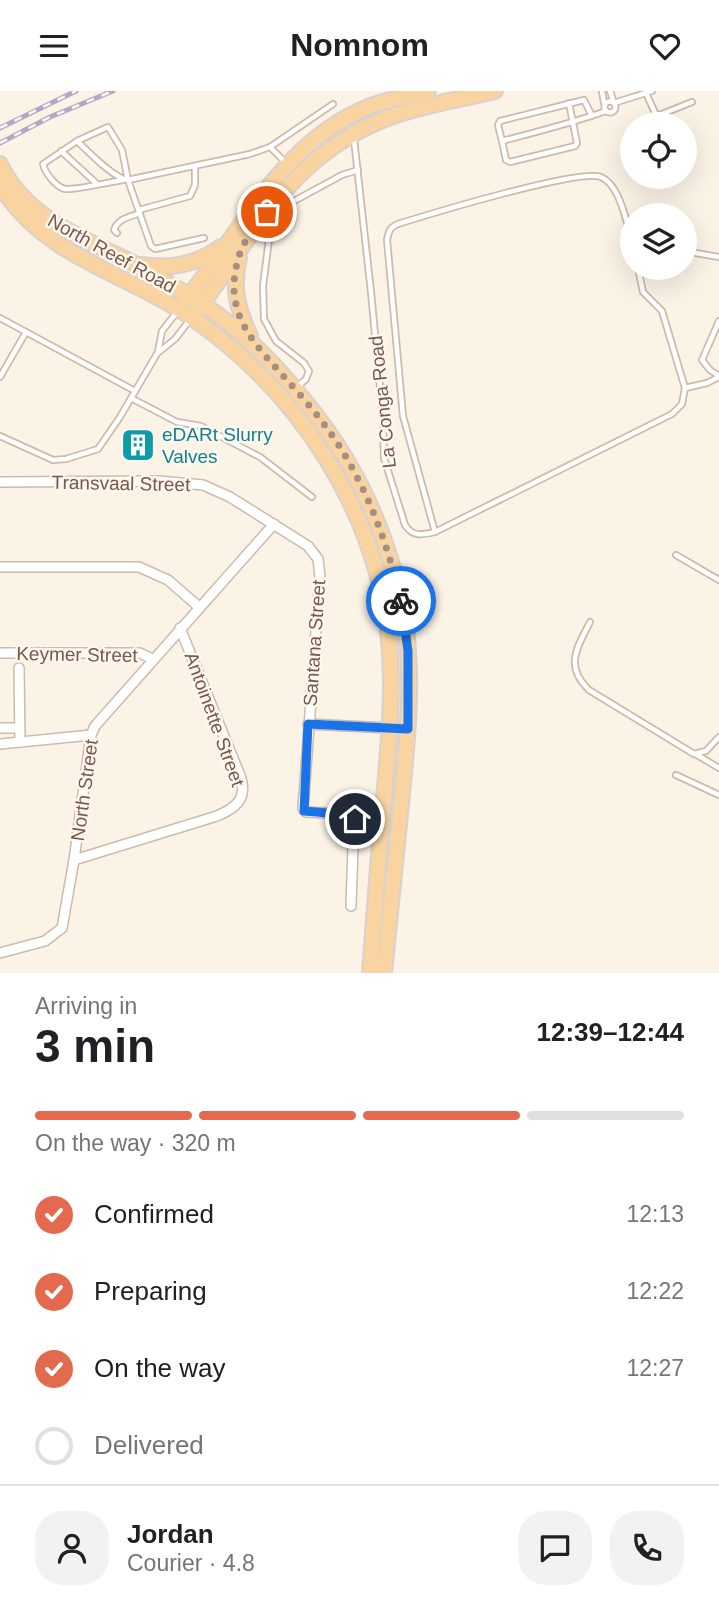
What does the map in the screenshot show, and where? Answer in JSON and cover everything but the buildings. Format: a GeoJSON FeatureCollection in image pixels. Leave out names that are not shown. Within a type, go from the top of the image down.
{"type":"FeatureCollection","features":[{"type":"Feature","properties":{"kind":"main road"},"geometry":{"type":"LineString","coordinates":[[192,317],[196,300],[287,164],[302,148],[346,118],[372,106],[428,91]]}},
{"type":"Feature","properties":{"kind":"main road"},"geometry":{"type":"LineString","coordinates":[[133,264],[160,267],[183,265],[235,245],[298,175],[328,150],[353,135],[404,113],[495,91]]}},
{"type":"Feature","properties":{"kind":"main road","name":"North Reef Road"},"geometry":{"type":"LineString","coordinates":[[1,167],[13,186],[39,213],[59,227],[133,264],[196,300],[253,343]]}},
{"type":"Feature","properties":{"kind":"main road","name":"North Reef Road"},"geometry":{"type":"LineString","coordinates":[[0,185],[40,233],[62,248],[138,285],[192,317],[255,367],[321,448],[347,495],[367,545],[381,591],[389,638],[390,729],[370,973]]}},
{"type":"Feature","properties":{"kind":"main road"},"geometry":{"type":"LineString","coordinates":[[235,245],[235,299],[240,315],[253,343],[296,389],[342,451],[361,484],[384,541],[403,611],[408,651],[408,729],[384,973]]}},
{"type":"Feature","properties":{"kind":"main road"},"geometry":{"type":"LineString","coordinates":[[179,309],[196,300]]}},
{"type":"Feature","properties":{"kind":"street","name":"Transvaal Street"},"geometry":{"type":"LineString","coordinates":[[0,482],[191,483],[217,490],[274,524]]}},
{"type":"Feature","properties":{"kind":"street","name":"North Street"},"geometry":{"type":"LineString","coordinates":[[0,953],[45,941],[58,933],[64,923],[91,735],[97,722],[274,524]]}},
{"type":"Feature","properties":{"kind":"street","name":"Santana Street"},"geometry":{"type":"LineString","coordinates":[[274,524],[308,546],[315,554],[320,567],[303,809],[306,812],[346,814],[354,817],[351,906]]}},
{"type":"Feature","properties":{"kind":"street"},"geometry":{"type":"LineString","coordinates":[[0,567],[139,568],[168,580],[200,607]]}},
{"type":"Feature","properties":{"kind":"street","name":"Antoinette Street"},"geometry":{"type":"LineString","coordinates":[[74,860],[217,816],[232,809],[242,797],[241,778],[180,628]]}},
{"type":"Feature","properties":{"kind":"street","name":"Keymer Street"},"geometry":{"type":"LineString","coordinates":[[0,653],[140,653],[152,659]]}},
{"type":"Feature","properties":{"kind":"street"},"geometry":{"type":"LineString","coordinates":[[19,667],[20,742]]}},
{"type":"Feature","properties":{"kind":"street"},"geometry":{"type":"LineString","coordinates":[[308,724],[408,729]]}},
{"type":"Feature","properties":{"kind":"street"},"geometry":{"type":"LineString","coordinates":[[0,728],[19,728]]}},
{"type":"Feature","properties":{"kind":"street"},"geometry":{"type":"LineString","coordinates":[[0,744],[91,735]]}},
{"type":"Feature","properties":{"kind":"lane"},"geometry":{"type":"LineString","coordinates":[[602,91],[606,111]]}},
{"type":"Feature","properties":{"kind":"lane"},"geometry":{"type":"LineString","coordinates":[[502,141],[614,110],[610,91]]}},
{"type":"Feature","properties":{"kind":"lane"},"geometry":{"type":"LineString","coordinates":[[605,104],[652,91]]}},
{"type":"Feature","properties":{"kind":"lane"},"geometry":{"type":"LineString","coordinates":[[646,93],[655,112]]}},
{"type":"Feature","properties":{"kind":"lane"},"geometry":{"type":"LineString","coordinates":[[569,103],[577,143],[575,146],[510,162],[506,160],[498,125],[500,121],[569,103],[586,100],[592,116]]}},
{"type":"Feature","properties":{"kind":"lane"},"geometry":{"type":"LineString","coordinates":[[669,112],[692,102]]}},
{"type":"Feature","properties":{"kind":"lane"},"geometry":{"type":"LineString","coordinates":[[204,238],[155,249],[147,238],[125,180],[122,149],[108,127],[77,141],[43,164],[44,170],[65,189],[125,180],[250,155],[270,147],[333,104]]}},
{"type":"Feature","properties":{"kind":"lane","name":"La Conga Road"},"geometry":{"type":"LineString","coordinates":[[346,118],[353,135],[358,170],[382,407],[384,458],[405,525],[410,532],[418,535],[435,532]]}},
{"type":"Feature","properties":{"kind":"lane"},"geometry":{"type":"LineString","coordinates":[[77,141],[125,180]]}},
{"type":"Feature","properties":{"kind":"lane"},"geometry":{"type":"LineString","coordinates":[[270,147],[298,175]]}},
{"type":"Feature","properties":{"kind":"lane"},"geometry":{"type":"LineString","coordinates":[[61,151],[96,184]]}},
{"type":"Feature","properties":{"kind":"lane"},"geometry":{"type":"LineString","coordinates":[[117,233],[114,230],[121,220],[190,196],[195,185],[195,166]]}},
{"type":"Feature","properties":{"kind":"lane"},"geometry":{"type":"LineString","coordinates":[[296,389],[306,379],[309,371],[304,363],[276,341],[264,318],[264,273],[269,239],[285,206],[342,175],[358,170]]}},
{"type":"Feature","properties":{"kind":"lane"},"geometry":{"type":"LineString","coordinates":[[620,206],[609,182],[592,175],[492,196],[401,223],[388,230],[390,281],[403,416],[435,532],[672,415],[682,404],[685,388],[662,311],[643,292],[640,280]]}},
{"type":"Feature","properties":{"kind":"lane"},"geometry":{"type":"LineString","coordinates":[[697,253],[719,257]]}},
{"type":"Feature","properties":{"kind":"lane"},"geometry":{"type":"LineString","coordinates":[[0,436],[53,460],[90,453],[102,445],[158,352],[162,331],[179,309]]}},
{"type":"Feature","properties":{"kind":"lane"},"geometry":{"type":"LineString","coordinates":[[158,352],[175,339],[192,317]]}},
{"type":"Feature","properties":{"kind":"lane"},"geometry":{"type":"LineString","coordinates":[[0,318],[135,391]]}},
{"type":"Feature","properties":{"kind":"lane"},"geometry":{"type":"LineString","coordinates":[[685,388],[706,383],[719,376],[702,360],[719,321]]}},
{"type":"Feature","properties":{"kind":"lane"},"geometry":{"type":"LineString","coordinates":[[0,377],[26,332]]}},
{"type":"Feature","properties":{"kind":"lane"},"geometry":{"type":"LineString","coordinates":[[131,398],[177,422],[201,426],[260,457],[312,497]]}},
{"type":"Feature","properties":{"kind":"lane"},"geometry":{"type":"LineString","coordinates":[[676,555],[719,580]]}},
{"type":"Feature","properties":{"kind":"lane"},"geometry":{"type":"LineString","coordinates":[[590,622],[574,654],[578,675],[583,684],[619,710],[719,768]]}},
{"type":"Feature","properties":{"kind":"lane"},"geometry":{"type":"LineString","coordinates":[[697,755],[706,751],[719,737]]}},
{"type":"Feature","properties":{"kind":"lane"},"geometry":{"type":"LineString","coordinates":[[676,775],[719,795]]}},
{"type":"Feature","properties":{"kind":"railway"},"geometry":{"type":"LineString","coordinates":[[0,128],[76,91]]}},
{"type":"Feature","properties":{"kind":"railway"},"geometry":{"type":"LineString","coordinates":[[0,143],[50,117],[113,91]]}},
{"type":"Feature","properties":{"kind":"way so far"},"geometry":{"type":"LineString","coordinates":[[267,212],[241,250],[234,285],[240,315],[253,343],[323,423],[361,484],[384,541],[401,601]]}},
{"type":"Feature","properties":{"kind":"place","name":"eDARt Slurry Valves"},"geometry":{"type":"Point","coordinates":[138,445]}},
{"type":"Feature","properties":{"kind":"route"},"geometry":{"type":"LineString","coordinates":[[355,819],[351,815],[306,812],[303,809],[308,724],[408,729],[408,651],[401,601]]}}]}
